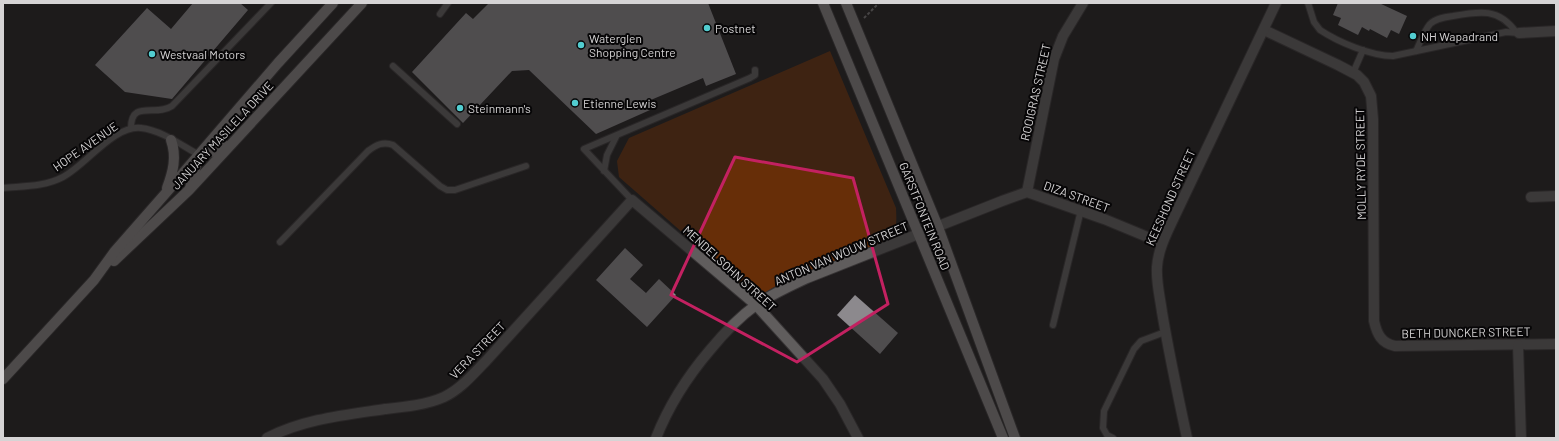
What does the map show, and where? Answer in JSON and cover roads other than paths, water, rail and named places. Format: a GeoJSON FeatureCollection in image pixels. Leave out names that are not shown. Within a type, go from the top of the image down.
{"type":"FeatureCollection","features":[{"type":"Feature","properties":{"kind":"main road","name":"JANUARY MASILELA DRIVE"},"geometry":{"type":"LineString","coordinates":[[94,280],[115,251],[278,63],[334,3]]}},
{"type":"Feature","properties":{"kind":"main road","name":"JANUARY MASILELA DRIVE"},"geometry":{"type":"LineString","coordinates":[[3,379],[94,280],[189,190],[362,3]]}},
{"type":"Feature","properties":{"kind":"main road","name":"GARSTFONTEIN ROAD"},"geometry":{"type":"LineString","coordinates":[[823,3],[1003,438]]}},
{"type":"Feature","properties":{"kind":"main road","name":"GARSTFONTEIN ROAD"},"geometry":{"type":"LineString","coordinates":[[846,3],[938,227],[1015,438]]}},
{"type":"Feature","properties":{"kind":"main road"},"geometry":{"type":"LineString","coordinates":[[165,194],[174,166],[175,156],[171,140]]}},
{"type":"Feature","properties":{"kind":"main road"},"geometry":{"type":"LineString","coordinates":[[189,190],[199,155],[216,151],[232,143]]}},
{"type":"Feature","properties":{"kind":"street","name":"ROOIGRAS STREET"},"geometry":{"type":"LineString","coordinates":[[1027,192],[1054,59],[1063,36],[1083,3]]}},
{"type":"Feature","properties":{"kind":"street","name":"KEESHOND STREET"},"geometry":{"type":"LineString","coordinates":[[1187,438],[1165,332],[1157,266],[1162,243],[1276,3]]}},
{"type":"Feature","properties":{"kind":"street","name":"MOLLY RYDE STREET"},"geometry":{"type":"LineString","coordinates":[[1264,30],[1353,73],[1364,82],[1371,96],[1373,127],[1374,321],[1379,336]]}},
{"type":"Feature","properties":{"kind":"street"},"geometry":{"type":"LineString","coordinates":[[1518,32],[1556,32]]}},
{"type":"Feature","properties":{"kind":"street","name":"DIZA STREET"},"geometry":{"type":"LineString","coordinates":[[938,227],[1027,192],[1082,210],[1162,243]]}},
{"type":"Feature","properties":{"kind":"street"},"geometry":{"type":"LineString","coordinates":[[1531,197],[1556,196]]}},
{"type":"Feature","properties":{"kind":"street","name":"MENDELSOHN STREET"},"geometry":{"type":"LineString","coordinates":[[632,200],[756,305],[823,379],[840,404],[858,438]]}},
{"type":"Feature","properties":{"kind":"street","name":"VERA STREET"},"geometry":{"type":"LineString","coordinates":[[268,438],[276,433],[307,422],[334,416],[422,404],[444,397],[455,391],[464,384],[486,361],[632,200]]}},
{"type":"Feature","properties":{"kind":"street","name":"ANTON VAN WOUW STREET"},"geometry":{"type":"LineString","coordinates":[[656,438],[669,406],[688,378],[723,334],[756,305],[784,288],[807,278],[938,227]]}},
{"type":"Feature","properties":{"kind":"street","name":"BETH DUNCKER STREET"},"geometry":{"type":"LineString","coordinates":[[1379,336],[1382,340],[1395,346],[1556,344]]}},
{"type":"Feature","properties":{"kind":"street"},"geometry":{"type":"LineString","coordinates":[[1518,345],[1521,438]]}},
{"type":"Feature","properties":{"kind":"lane"},"geometry":{"type":"LineString","coordinates":[[131,128],[131,120],[135,113],[145,110],[161,111],[172,106],[271,3]]}},
{"type":"Feature","properties":{"kind":"lane"},"geometry":{"type":"LineString","coordinates":[[440,14],[448,3]]}},
{"type":"Feature","properties":{"kind":"lane"},"geometry":{"type":"LineString","coordinates":[[1308,3],[1314,22],[1320,30],[1363,50],[1381,56],[1393,56],[1506,32],[1518,32]]}},
{"type":"Feature","properties":{"kind":"lane"},"geometry":{"type":"LineString","coordinates":[[1416,51],[1426,30],[1434,21],[1469,13],[1485,12],[1499,17],[1510,24],[1518,32]]}},
{"type":"Feature","properties":{"kind":"lane"},"geometry":{"type":"LineString","coordinates":[[1353,73],[1363,50]]}},
{"type":"Feature","properties":{"kind":"lane"},"geometry":{"type":"LineString","coordinates":[[393,66],[457,124]]}},
{"type":"Feature","properties":{"kind":"lane"},"geometry":{"type":"LineString","coordinates":[[604,171],[609,149],[617,135],[752,77],[756,74],[755,70]]}},
{"type":"Feature","properties":{"kind":"lane","name":"HOPE AVENUE"},"geometry":{"type":"LineString","coordinates":[[3,188],[44,184],[61,178],[78,168],[113,138],[131,128],[152,130],[199,155]]}},
{"type":"Feature","properties":{"kind":"lane","name":"MENDELSOHN STREET"},"geometry":{"type":"LineString","coordinates":[[617,135],[584,149],[632,200]]}},
{"type":"Feature","properties":{"kind":"lane"},"geometry":{"type":"LineString","coordinates":[[280,242],[368,151],[380,144],[386,143],[393,145],[440,186],[447,190],[455,190],[526,166]]}},
{"type":"Feature","properties":{"kind":"lane"},"geometry":{"type":"LineString","coordinates":[[1053,324],[1082,210]]}},
{"type":"Feature","properties":{"kind":"lane"},"geometry":{"type":"LineString","coordinates":[[1113,438],[1107,435],[1103,428],[1104,411],[1134,349],[1141,341],[1165,332]]}},
{"type":"Feature","properties":{"kind":"place","name":"Postnet"},"geometry":{"type":"Point","coordinates":[707,28]}},
{"type":"Feature","properties":{"kind":"place","name":"NH Wapadrand"},"geometry":{"type":"Point","coordinates":[1413,36]}},
{"type":"Feature","properties":{"kind":"place","name":"Waterglen Shopping Centre"},"geometry":{"type":"Point","coordinates":[581,45]}},
{"type":"Feature","properties":{"kind":"place","name":"Westvaal Motors"},"geometry":{"type":"Point","coordinates":[152,54]}},
{"type":"Feature","properties":{"kind":"place","name":"Etienne Lewis"},"geometry":{"type":"Point","coordinates":[575,103]}},
{"type":"Feature","properties":{"kind":"place","name":"Steinmann's"},"geometry":{"type":"Point","coordinates":[460,108]}}]}
